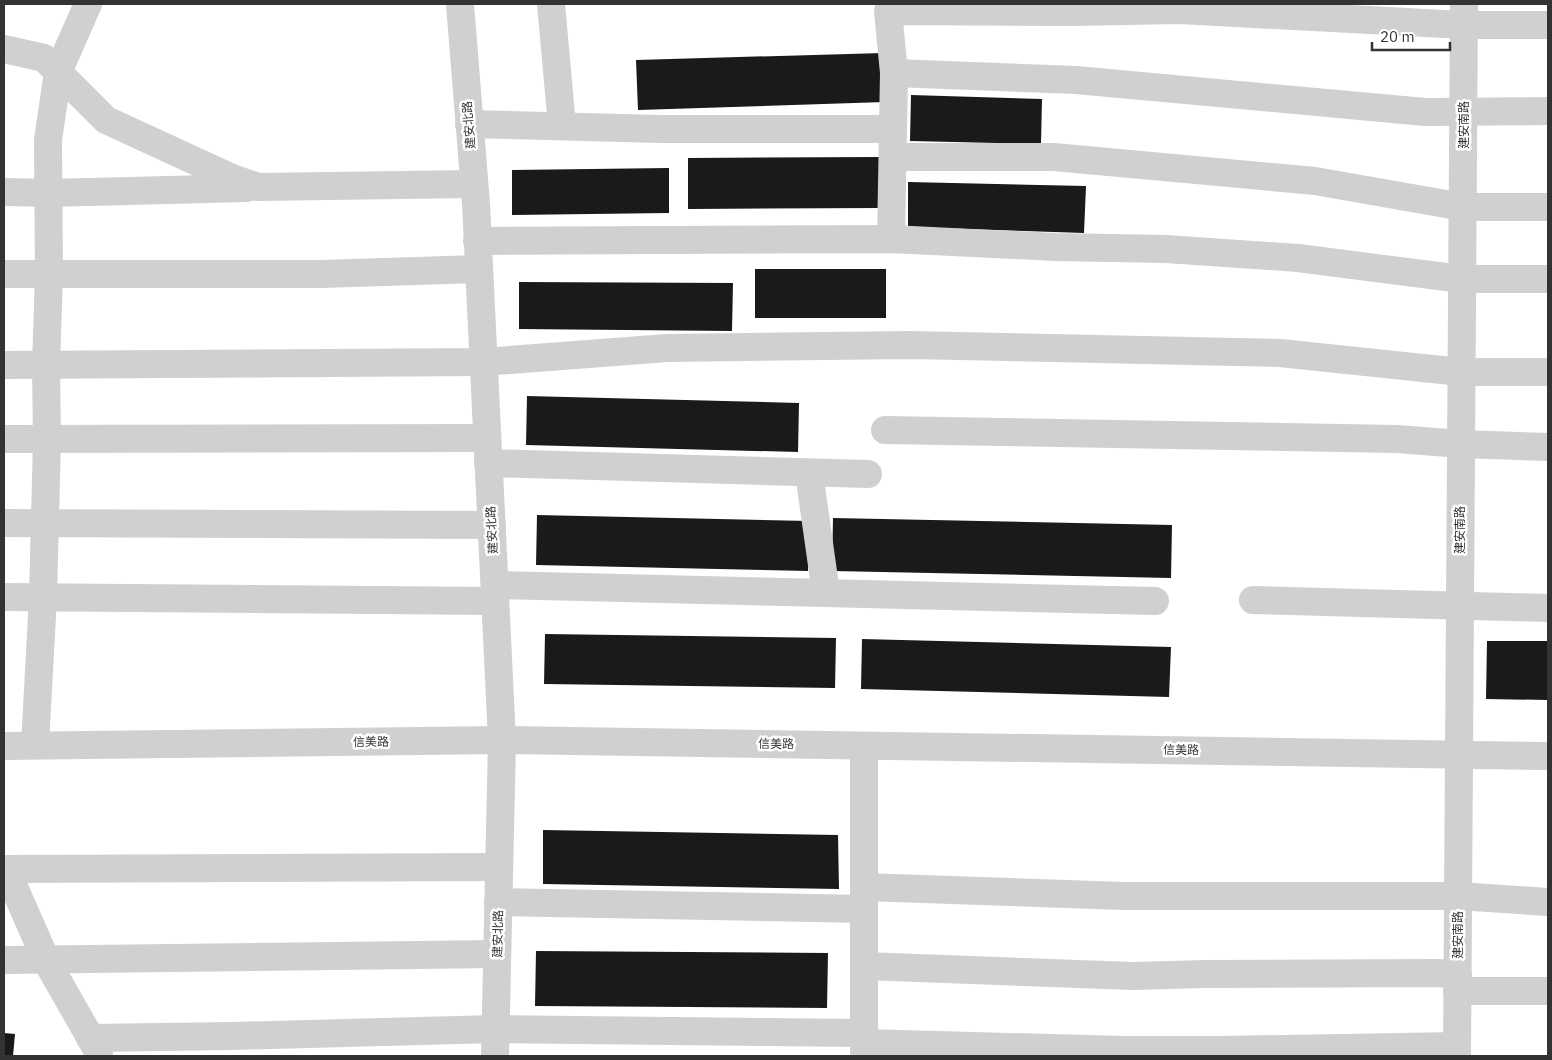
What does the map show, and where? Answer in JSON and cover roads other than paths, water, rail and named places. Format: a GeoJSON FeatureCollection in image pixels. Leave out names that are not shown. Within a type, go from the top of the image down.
{"type":"FeatureCollection","features":[{"type":"Feature","properties":{"kind":"street"},"geometry":{"type":"LineString","coordinates":[[35,745],[47,440],[48,140],[58,72],[88,4]]}},
{"type":"Feature","properties":{"kind":"street","name":"建安北路"},"geometry":{"type":"LineString","coordinates":[[460,4],[479,269],[502,740],[495,1056]]}},
{"type":"Feature","properties":{"kind":"street"},"geometry":{"type":"LineString","coordinates":[[552,4],[562,126]]}},
{"type":"Feature","properties":{"kind":"street"},"geometry":{"type":"LineString","coordinates":[[891,239],[894,73],[888,11],[1072,12],[1180,10],[1464,15],[1548,25]]}},
{"type":"Feature","properties":{"kind":"street","name":"建安南路"},"geometry":{"type":"LineString","coordinates":[[1457,1051],[1464,15]]}},
{"type":"Feature","properties":{"kind":"street"},"geometry":{"type":"LineString","coordinates":[[4,49],[44,58],[106,120],[232,178],[258,187]]}},
{"type":"Feature","properties":{"kind":"street"},"geometry":{"type":"LineString","coordinates":[[894,73],[1076,80],[1425,112],[1548,111]]}},
{"type":"Feature","properties":{"kind":"street"},"geometry":{"type":"LineString","coordinates":[[469,124],[660,129],[893,129]]}},
{"type":"Feature","properties":{"kind":"street"},"geometry":{"type":"LineString","coordinates":[[892,157],[1054,158],[1315,181],[1463,207],[1548,207]]}},
{"type":"Feature","properties":{"kind":"street"},"geometry":{"type":"LineString","coordinates":[[4,192],[49,193],[258,187],[474,184]]}},
{"type":"Feature","properties":{"kind":"street"},"geometry":{"type":"LineString","coordinates":[[477,241],[891,239],[1055,247],[1166,248],[1298,258],[1462,279],[1548,279]]}},
{"type":"Feature","properties":{"kind":"street"},"geometry":{"type":"LineString","coordinates":[[4,274],[321,274],[479,269]]}},
{"type":"Feature","properties":{"kind":"street"},"geometry":{"type":"LineString","coordinates":[[4,365],[483,362],[667,348],[910,345],[1280,352],[1461,372],[1548,372]]}},
{"type":"Feature","properties":{"kind":"street"},"geometry":{"type":"LineString","coordinates":[[885,430],[1397,439],[1461,444],[1548,447]]}},
{"type":"Feature","properties":{"kind":"street"},"geometry":{"type":"LineString","coordinates":[[4,439],[488,451],[809,472],[868,474]]}},
{"type":"Feature","properties":{"kind":"street"},"geometry":{"type":"LineString","coordinates":[[809,472],[826,593]]}},
{"type":"Feature","properties":{"kind":"street"},"geometry":{"type":"LineString","coordinates":[[4,523],[492,525]]}},
{"type":"Feature","properties":{"kind":"street"},"geometry":{"type":"LineString","coordinates":[[4,596],[826,593],[1155,601]]}},
{"type":"Feature","properties":{"kind":"street"},"geometry":{"type":"LineString","coordinates":[[1253,600],[1548,608]]}},
{"type":"Feature","properties":{"kind":"street","name":"信美路"},"geometry":{"type":"LineString","coordinates":[[4,746],[502,740],[1548,756]]}},
{"type":"Feature","properties":{"kind":"street"},"geometry":{"type":"LineString","coordinates":[[863,1044],[864,746]]}},
{"type":"Feature","properties":{"kind":"street"},"geometry":{"type":"LineString","coordinates":[[499,867],[5,869],[46,960],[96,1047],[232,1036],[495,1029],[863,1044],[1151,1053],[1457,1051]]}},
{"type":"Feature","properties":{"kind":"street"},"geometry":{"type":"LineString","coordinates":[[498,902],[1124,896],[1458,896],[1548,902]]}},
{"type":"Feature","properties":{"kind":"street"},"geometry":{"type":"LineString","coordinates":[[4,960],[497,954]]}},
{"type":"Feature","properties":{"kind":"street"},"geometry":{"type":"LineString","coordinates":[[864,966],[1133,976],[1438,973],[1457,983],[1548,990]]}}]}
